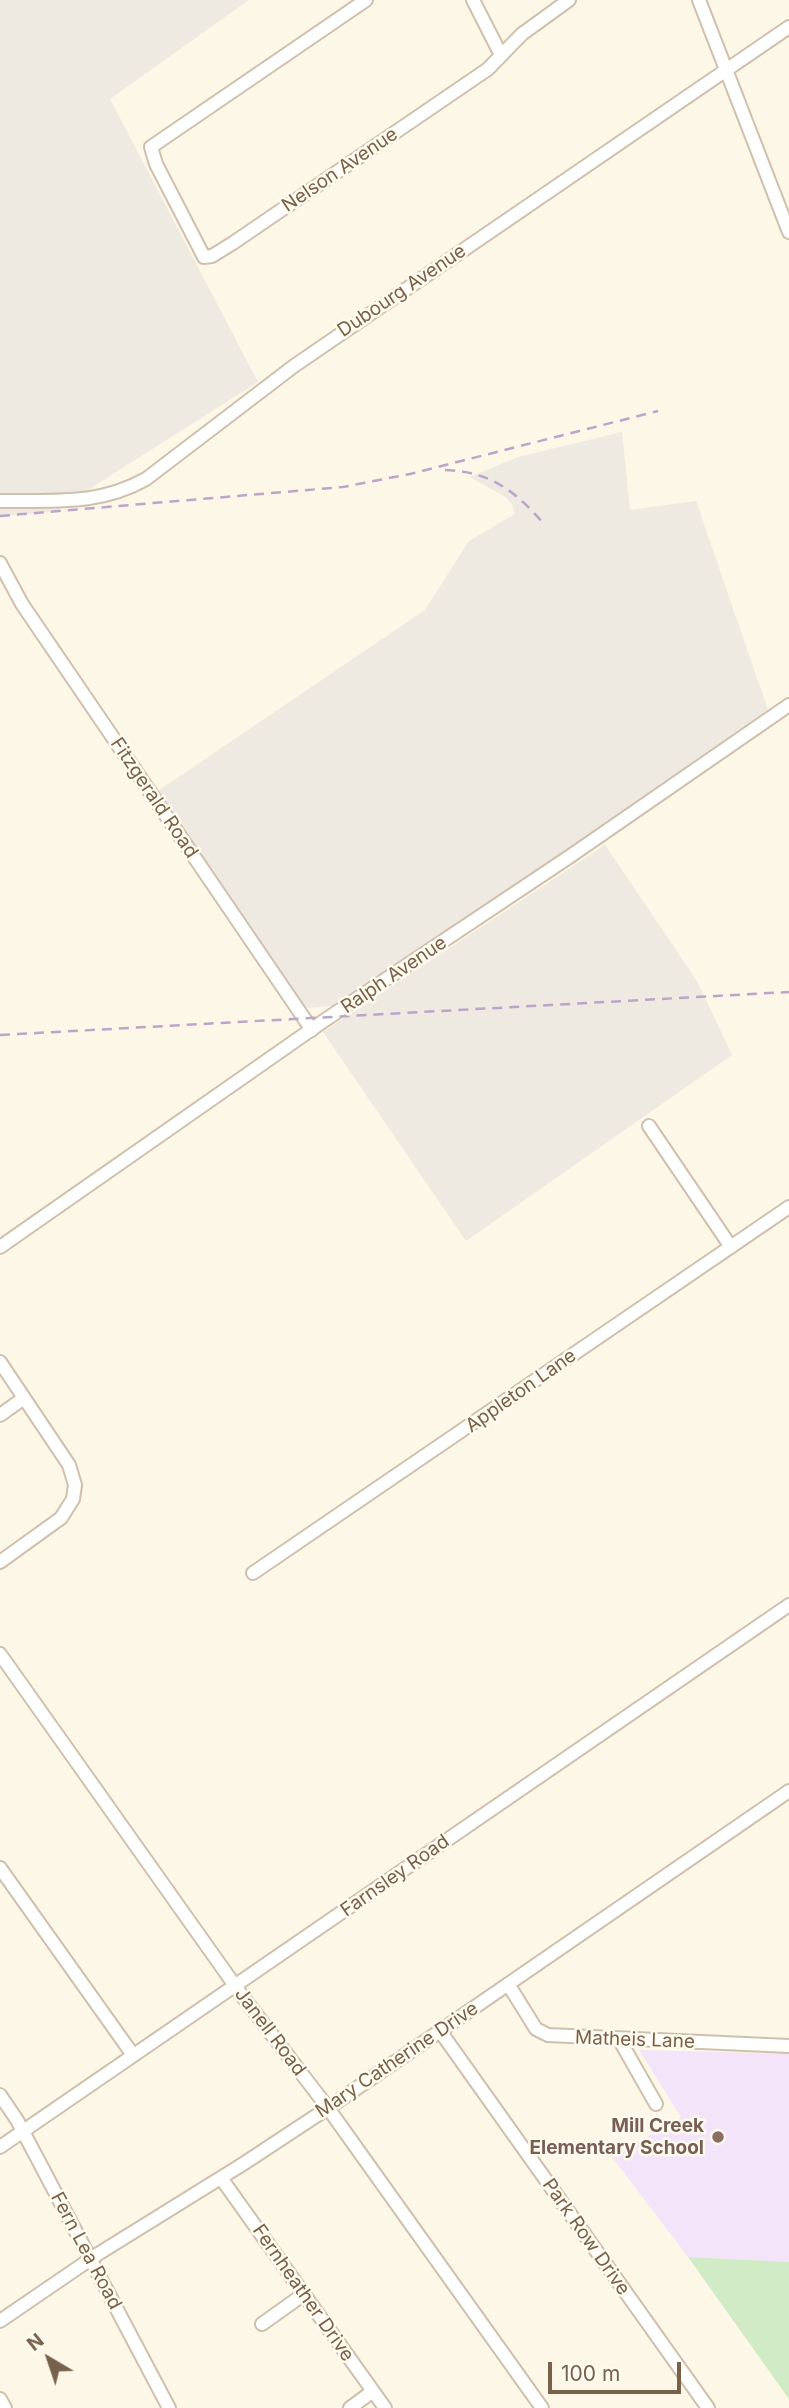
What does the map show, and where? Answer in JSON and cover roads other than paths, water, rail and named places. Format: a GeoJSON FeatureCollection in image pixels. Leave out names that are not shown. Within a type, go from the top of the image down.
{"type":"FeatureCollection","features":[{"type":"Feature","properties":{"kind":"street","name":"Nelson Avenue"},"geometry":{"type":"LineString","coordinates":[[366,0],[151,147],[156,164],[204,257],[209,258],[488,69],[522,34],[569,0]]}},
{"type":"Feature","properties":{"kind":"street"},"geometry":{"type":"LineString","coordinates":[[473,0],[501,55]]}},
{"type":"Feature","properties":{"kind":"street"},"geometry":{"type":"LineString","coordinates":[[699,0],[789,232]]}},
{"type":"Feature","properties":{"kind":"street","name":"Dubourg Avenue"},"geometry":{"type":"LineString","coordinates":[[0,501],[78,501],[120,492],[146,479],[294,366],[789,27]]}},
{"type":"Feature","properties":{"kind":"street","name":"Fitzgerald Road"},"geometry":{"type":"LineString","coordinates":[[0,563],[22,604],[312,1030]]}},
{"type":"Feature","properties":{"kind":"street","name":"Ralph Avenue"},"geometry":{"type":"LineString","coordinates":[[0,1247],[312,1030],[558,865],[789,705]]}},
{"type":"Feature","properties":{"kind":"street"},"geometry":{"type":"LineString","coordinates":[[649,1126],[731,1247]]}},
{"type":"Feature","properties":{"kind":"street","name":"Appleton Lane"},"geometry":{"type":"LineString","coordinates":[[253,1573],[789,1207]]}},
{"type":"Feature","properties":{"kind":"street"},"geometry":{"type":"LineString","coordinates":[[0,1362],[69,1465],[74,1478],[74,1496],[61,1518],[0,1562]]}},
{"type":"Feature","properties":{"kind":"street"},"geometry":{"type":"LineString","coordinates":[[0,1415],[24,1398]]}},
{"type":"Feature","properties":{"kind":"street","name":"Farnsley Road"},"geometry":{"type":"LineString","coordinates":[[0,2147],[789,1605]]}},
{"type":"Feature","properties":{"kind":"street","name":"Janell Road"},"geometry":{"type":"LineString","coordinates":[[0,1654],[235,1986],[328,2108],[542,2408]]}},
{"type":"Feature","properties":{"kind":"street","name":"Mary Catherine Drive"},"geometry":{"type":"LineString","coordinates":[[0,2321],[90,2259],[328,2108],[789,1791]]}},
{"type":"Feature","properties":{"kind":"street"},"geometry":{"type":"LineString","coordinates":[[0,1868],[133,2055]]}},
{"type":"Feature","properties":{"kind":"street","name":"Matheis Lane"},"geometry":{"type":"LineString","coordinates":[[508,1984],[541,2033],[555,2036],[789,2046]]}},
{"type":"Feature","properties":{"kind":"street","name":"Park Row Drive"},"geometry":{"type":"LineString","coordinates":[[440,2031],[708,2408]]}},
{"type":"Feature","properties":{"kind":"street"},"geometry":{"type":"LineString","coordinates":[[619,2039],[656,2104]]}},
{"type":"Feature","properties":{"kind":"street","name":"Fern Lea Road"},"geometry":{"type":"LineString","coordinates":[[0,2095],[23,2130],[169,2408]]}},
{"type":"Feature","properties":{"kind":"street","name":"Fernheather Drive"},"geometry":{"type":"LineString","coordinates":[[221,2178],[385,2408]]}},
{"type":"Feature","properties":{"kind":"street"},"geometry":{"type":"LineString","coordinates":[[262,2324],[304,2294]]}},
{"type":"Feature","properties":{"kind":"street"},"geometry":{"type":"LineString","coordinates":[[350,2408],[373,2391]]}},
{"type":"Feature","properties":{"kind":"street"},"geometry":{"type":"LineString","coordinates":[[0,2399],[5,2408]]}},
{"type":"Feature","properties":{"kind":"railway"},"geometry":{"type":"LineString","coordinates":[[0,516],[343,487],[410,474],[658,411]]}},
{"type":"Feature","properties":{"kind":"railway"},"geometry":{"type":"LineString","coordinates":[[445,470],[489,479],[513,493],[545,525]]}},
{"type":"Feature","properties":{"kind":"railway"},"geometry":{"type":"LineString","coordinates":[[0,1035],[789,992]]}},
{"type":"Feature","properties":{"kind":"place","name":"Mill Creek Elementary School"},"geometry":{"type":"Point","coordinates":[718,2137]}}]}
